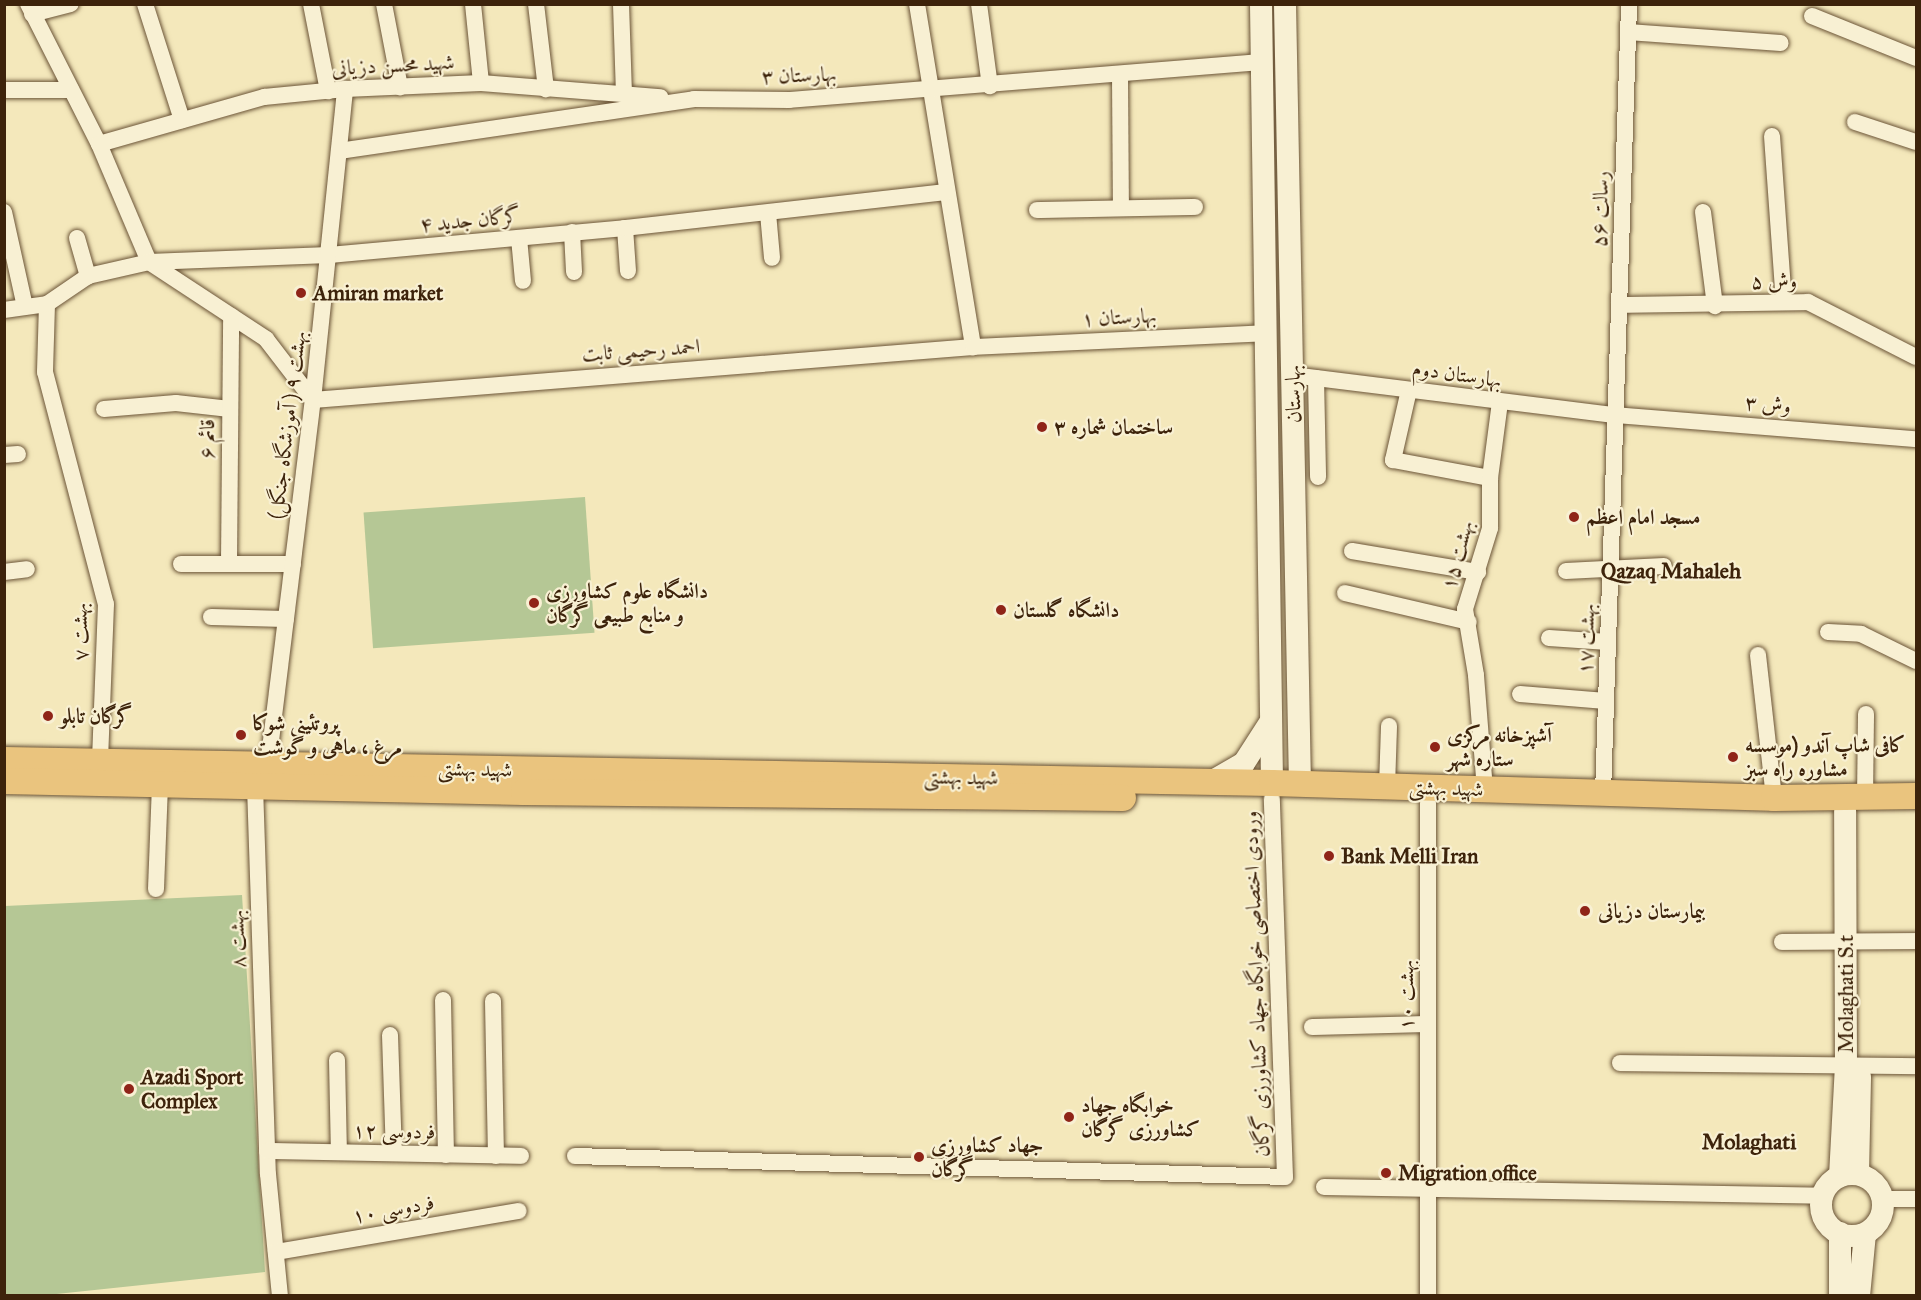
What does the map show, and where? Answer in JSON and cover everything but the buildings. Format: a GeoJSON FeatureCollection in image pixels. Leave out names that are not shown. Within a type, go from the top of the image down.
{"type":"FeatureCollection","features":[{"type":"Feature","properties":{"kind":"main road","name":"بهارستان"},"geometry":{"type":"LineString","coordinates":[[1262,4],[1272,791]]}},
{"type":"Feature","properties":{"kind":"main road","name":"بهارستان"},"geometry":{"type":"LineString","coordinates":[[1285,4],[1301,792]]}},
{"type":"Feature","properties":{"kind":"main road"},"geometry":{"type":"LineString","coordinates":[[1269,437],[1294,437]]}},
{"type":"Feature","properties":{"kind":"main road"},"geometry":{"type":"LineString","coordinates":[[1211,782],[1244,763],[1271,719]]}},
{"type":"Feature","properties":{"kind":"main road","name":"شهید بهشتی"},"geometry":{"type":"LineString","coordinates":[[4,760],[100,762],[262,776],[1272,791],[1428,803],[1853,804],[1917,796]]}},
{"type":"Feature","properties":{"kind":"main road","name":"شهید بهشتی"},"geometry":{"type":"LineString","coordinates":[[4,781],[160,784],[262,776]]}},
{"type":"Feature","properties":{"kind":"main road","name":"شهید بهشتی"},"geometry":{"type":"LineString","coordinates":[[589,782],[1211,782],[1272,791]]}},
{"type":"Feature","properties":{"kind":"main road","name":"شهید بهشتی"},"geometry":{"type":"LineString","coordinates":[[1301,792],[1388,787],[1774,798],[1917,810]]}},
{"type":"Feature","properties":{"kind":"main road","name":"Molaghati S.t"},"geometry":{"type":"LineString","coordinates":[[1849,1175],[1853,1066],[1853,804]]}},
{"type":"Feature","properties":{"kind":"main road"},"geometry":{"type":"LineString","coordinates":[[1859,1296],[1865,1234],[1881,1216],[1884,1199],[1874,1182],[1849,1175],[1830,1183],[1823,1196],[1824,1219],[1840,1233],[1865,1234]]}},
{"type":"Feature","properties":{"kind":"main road"},"geometry":{"type":"LineString","coordinates":[[1840,1233],[1840,1296]]}},
{"type":"Feature","properties":{"kind":"street"},"geometry":{"type":"LineString","coordinates":[[70,4],[30,9],[99,144],[148,262],[266,339],[313,400]]}},
{"type":"Feature","properties":{"kind":"street"},"geometry":{"type":"LineString","coordinates":[[145,4],[182,120]]}},
{"type":"Feature","properties":{"kind":"street","name":"بهشت ۹ ( آموزشگاه جنگل)"},"geometry":{"type":"LineString","coordinates":[[262,776],[286,620],[313,400],[339,151],[337,90],[311,4]]}},
{"type":"Feature","properties":{"kind":"street"},"geometry":{"type":"LineString","coordinates":[[384,4],[399,87]]}},
{"type":"Feature","properties":{"kind":"street"},"geometry":{"type":"LineString","coordinates":[[473,4],[481,83]]}},
{"type":"Feature","properties":{"kind":"street"},"geometry":{"type":"LineString","coordinates":[[536,4],[546,89]]}},
{"type":"Feature","properties":{"kind":"street"},"geometry":{"type":"LineString","coordinates":[[621,4],[624,94]]}},
{"type":"Feature","properties":{"kind":"street"},"geometry":{"type":"LineString","coordinates":[[917,4],[929,90],[973,347]]}},
{"type":"Feature","properties":{"kind":"street"},"geometry":{"type":"LineString","coordinates":[[979,4],[990,86]]}},
{"type":"Feature","properties":{"kind":"street","name":"۵۶ رسالت"},"geometry":{"type":"LineString","coordinates":[[1615,415],[1629,4]]}},
{"type":"Feature","properties":{"kind":"street"},"geometry":{"type":"LineString","coordinates":[[1812,16],[1917,58]]}},
{"type":"Feature","properties":{"kind":"street"},"geometry":{"type":"LineString","coordinates":[[1628,32],[1781,43]]}},
{"type":"Feature","properties":{"kind":"street","name":"بهارستان ۳"},"geometry":{"type":"LineString","coordinates":[[339,151],[694,99],[789,100],[1120,76],[1262,62]]}},
{"type":"Feature","properties":{"kind":"street"},"geometry":{"type":"LineString","coordinates":[[1120,76],[1121,208]]}},
{"type":"Feature","properties":{"kind":"street","name":"شهید محسن دزیانی"},"geometry":{"type":"LineString","coordinates":[[99,144],[264,98],[337,90],[481,83],[694,99]]}},
{"type":"Feature","properties":{"kind":"street"},"geometry":{"type":"LineString","coordinates":[[4,90],[71,90]]}},
{"type":"Feature","properties":{"kind":"street"},"geometry":{"type":"LineString","coordinates":[[1855,122],[1917,142]]}},
{"type":"Feature","properties":{"kind":"street"},"geometry":{"type":"LineString","coordinates":[[1772,136],[1784,302]]}},
{"type":"Feature","properties":{"kind":"street","name":"گرگان جدید ۴"},"geometry":{"type":"LineString","coordinates":[[4,310],[46,304],[88,276],[148,262],[329,255],[625,228],[947,192]]}},
{"type":"Feature","properties":{"kind":"street"},"geometry":{"type":"LineString","coordinates":[[1037,210],[1195,207]]}},
{"type":"Feature","properties":{"kind":"street"},"geometry":{"type":"LineString","coordinates":[[4,212],[25,307]]}},
{"type":"Feature","properties":{"kind":"street"},"geometry":{"type":"LineString","coordinates":[[1703,212],[1715,306]]}},
{"type":"Feature","properties":{"kind":"street"},"geometry":{"type":"LineString","coordinates":[[768,213],[772,258]]}},
{"type":"Feature","properties":{"kind":"street"},"geometry":{"type":"LineString","coordinates":[[625,228],[628,271]]}},
{"type":"Feature","properties":{"kind":"street"},"geometry":{"type":"LineString","coordinates":[[572,232],[574,272]]}},
{"type":"Feature","properties":{"kind":"street"},"geometry":{"type":"LineString","coordinates":[[77,238],[88,276]]}},
{"type":"Feature","properties":{"kind":"street"},"geometry":{"type":"LineString","coordinates":[[519,238],[523,281]]}},
{"type":"Feature","properties":{"kind":"street","name":"وش ۵"},"geometry":{"type":"LineString","coordinates":[[1619,305],[1715,306],[1808,302],[1917,357]]}},
{"type":"Feature","properties":{"kind":"street","name":"بهشت ۷"},"geometry":{"type":"LineString","coordinates":[[46,304],[45,372],[80,504],[89,549],[106,604],[100,762]]}},
{"type":"Feature","properties":{"kind":"street","name":"قائم ۶"},"geometry":{"type":"LineString","coordinates":[[229,563],[231,316]]}},
{"type":"Feature","properties":{"kind":"street","name":"۱ بهارستان"},"geometry":{"type":"LineString","coordinates":[[973,347],[1267,333]]}},
{"type":"Feature","properties":{"kind":"street","name":"احمد رحیمی ثابت"},"geometry":{"type":"LineString","coordinates":[[313,400],[973,347]]}},
{"type":"Feature","properties":{"kind":"street","name":"بهارستان دوم"},"geometry":{"type":"LineString","coordinates":[[1292,375],[1615,415]]}},
{"type":"Feature","properties":{"kind":"street"},"geometry":{"type":"LineString","coordinates":[[1316,378],[1318,477]]}},
{"type":"Feature","properties":{"kind":"street"},"geometry":{"type":"LineString","coordinates":[[1409,390],[1393,460],[1490,478]]}},
{"type":"Feature","properties":{"kind":"street","name":"بهشت ۱۵"},"geometry":{"type":"LineString","coordinates":[[1485,790],[1465,609],[1490,528],[1490,478],[1500,402]]}},
{"type":"Feature","properties":{"kind":"street"},"geometry":{"type":"LineString","coordinates":[[104,409],[176,403],[230,409]]}},
{"type":"Feature","properties":{"kind":"street","name":"وش ۳"},"geometry":{"type":"LineString","coordinates":[[1615,415],[1917,439]]}},
{"type":"Feature","properties":{"kind":"street","name":"بهشت ۱۷"},"geometry":{"type":"LineString","coordinates":[[1603,794],[1615,415]]}},
{"type":"Feature","properties":{"kind":"street"},"geometry":{"type":"LineString","coordinates":[[1352,551],[1478,572]]}},
{"type":"Feature","properties":{"kind":"street"},"geometry":{"type":"LineString","coordinates":[[182,564],[292,564]]}},
{"type":"Feature","properties":{"kind":"street"},"geometry":{"type":"LineString","coordinates":[[1566,571],[1664,566]]}},
{"type":"Feature","properties":{"kind":"street"},"geometry":{"type":"LineString","coordinates":[[4,572],[27,569]]}},
{"type":"Feature","properties":{"kind":"street"},"geometry":{"type":"LineString","coordinates":[[1345,593],[1468,622]]}},
{"type":"Feature","properties":{"kind":"street"},"geometry":{"type":"LineString","coordinates":[[211,617],[286,620]]}},
{"type":"Feature","properties":{"kind":"street"},"geometry":{"type":"LineString","coordinates":[[1828,632],[1861,634],[1917,661]]}},
{"type":"Feature","properties":{"kind":"street"},"geometry":{"type":"LineString","coordinates":[[1549,638],[1608,642]]}},
{"type":"Feature","properties":{"kind":"street"},"geometry":{"type":"LineString","coordinates":[[1758,655],[1774,798]]}},
{"type":"Feature","properties":{"kind":"street"},"geometry":{"type":"LineString","coordinates":[[1520,694],[1606,701]]}},
{"type":"Feature","properties":{"kind":"street"},"geometry":{"type":"LineString","coordinates":[[1853,804],[1866,714]]}},
{"type":"Feature","properties":{"kind":"street"},"geometry":{"type":"LineString","coordinates":[[1388,787],[1389,726]]}},
{"type":"Feature","properties":{"kind":"street","name":"۸ بهشت"},"geometry":{"type":"LineString","coordinates":[[262,776],[267,1151],[280,1296]]}},
{"type":"Feature","properties":{"kind":"street"},"geometry":{"type":"LineString","coordinates":[[156,889],[160,784]]}},
{"type":"Feature","properties":{"kind":"street","name":"ورودی اختصاصی خوابگاه جهاد کشاورزی گرگان"},"geometry":{"type":"LineString","coordinates":[[575,1156],[1285,1177],[1272,791]]}},
{"type":"Feature","properties":{"kind":"street","name":"بهشت ۱۰"},"geometry":{"type":"LineString","coordinates":[[1428,803],[1428,1296]]}},
{"type":"Feature","properties":{"kind":"street"},"geometry":{"type":"LineString","coordinates":[[1782,942],[1917,941]]}},
{"type":"Feature","properties":{"kind":"street"},"geometry":{"type":"LineString","coordinates":[[442,1000],[446,1155]]}},
{"type":"Feature","properties":{"kind":"street"},"geometry":{"type":"LineString","coordinates":[[493,1001],[496,1156]]}},
{"type":"Feature","properties":{"kind":"street"},"geometry":{"type":"LineString","coordinates":[[1312,1028],[1428,1024]]}},
{"type":"Feature","properties":{"kind":"street"},"geometry":{"type":"LineString","coordinates":[[390,1035],[394,1154]]}},
{"type":"Feature","properties":{"kind":"street"},"geometry":{"type":"LineString","coordinates":[[337,1060],[339,1152]]}},
{"type":"Feature","properties":{"kind":"street"},"geometry":{"type":"LineString","coordinates":[[1620,1063],[1917,1066]]}},
{"type":"Feature","properties":{"kind":"street","name":"۱۲ فردوسی"},"geometry":{"type":"LineString","coordinates":[[267,1151],[521,1156]]}},
{"type":"Feature","properties":{"kind":"street"},"geometry":{"type":"LineString","coordinates":[[1324,1187],[1428,1186],[1823,1196]]}},
{"type":"Feature","properties":{"kind":"street"},"geometry":{"type":"LineString","coordinates":[[1884,1199],[1917,1199]]}},
{"type":"Feature","properties":{"kind":"street","name":"۱۰ فردوسی"},"geometry":{"type":"LineString","coordinates":[[276,1252],[519,1211]]}},
{"type":"Feature","properties":{"kind":"green space"},"geometry":{"type":"Polygon","coordinates":[[[585,497],[594,633],[373,648],[364,512],[585,497]]]}},
{"type":"Feature","properties":{"kind":"green space","name":"Azadi Sport Complex"},"geometry":{"type":"Polygon","coordinates":[[[242,895],[265,1272],[47,1295],[5,1295],[5,906],[242,895]]]}},
{"type":"Feature","properties":{"kind":"place","name":"Amiran market"},"geometry":{"type":"Point","coordinates":[301,293]}},
{"type":"Feature","properties":{"kind":"place","name":"ساختمان شماره ۳"},"geometry":{"type":"Point","coordinates":[1042,427]}},
{"type":"Feature","properties":{"kind":"place","name":"مسجد امام اعظم"},"geometry":{"type":"Point","coordinates":[1574,517]}},
{"type":"Feature","properties":{"kind":"place","name":"دانشگاه علوم کشاورزی و منابع طبیعی گرگان"},"geometry":{"type":"Point","coordinates":[534,603]}},
{"type":"Feature","properties":{"kind":"place","name":"دانشگاه گلستان"},"geometry":{"type":"Point","coordinates":[1001,610]}},
{"type":"Feature","properties":{"kind":"place","name":"گرگان تابلو"},"geometry":{"type":"Point","coordinates":[48,716]}},
{"type":"Feature","properties":{"kind":"place","name":"پروتئینی شوکا مرغ‌ ، ماهی و گوشت"},"geometry":{"type":"Point","coordinates":[241,735]}},
{"type":"Feature","properties":{"kind":"place","name":"آشپزخانه مرکزی ستاره شهر"},"geometry":{"type":"Point","coordinates":[1435,747]}},
{"type":"Feature","properties":{"kind":"place","name":"کافی شاپ آندو (موسسه مشاوره راه سبز"},"geometry":{"type":"Point","coordinates":[1733,757]}},
{"type":"Feature","properties":{"kind":"place","name":"Bank Melli Iran"},"geometry":{"type":"Point","coordinates":[1329,856]}},
{"type":"Feature","properties":{"kind":"place","name":"بیمارستان دزیانی"},"geometry":{"type":"Point","coordinates":[1585,911]}},
{"type":"Feature","properties":{"kind":"place","name":"Azadi Sport Complex"},"geometry":{"type":"Point","coordinates":[129,1089]}},
{"type":"Feature","properties":{"kind":"place","name":"خوابگاه جهاد کشاورزی گرگان"},"geometry":{"type":"Point","coordinates":[1069,1117]}},
{"type":"Feature","properties":{"kind":"place","name":"جهاد کشاورزی گرگان"},"geometry":{"type":"Point","coordinates":[919,1157]}},
{"type":"Feature","properties":{"kind":"place","name":"Migration office"},"geometry":{"type":"Point","coordinates":[1386,1173]}},
{"type":"Feature","properties":{"kind":"district","name":"Qazaq Mahaleh"},"geometry":{"type":"Point","coordinates":[1671,571]}},
{"type":"Feature","properties":{"kind":"district","name":"Molaghati"},"geometry":{"type":"Point","coordinates":[1749,1142]}}]}
